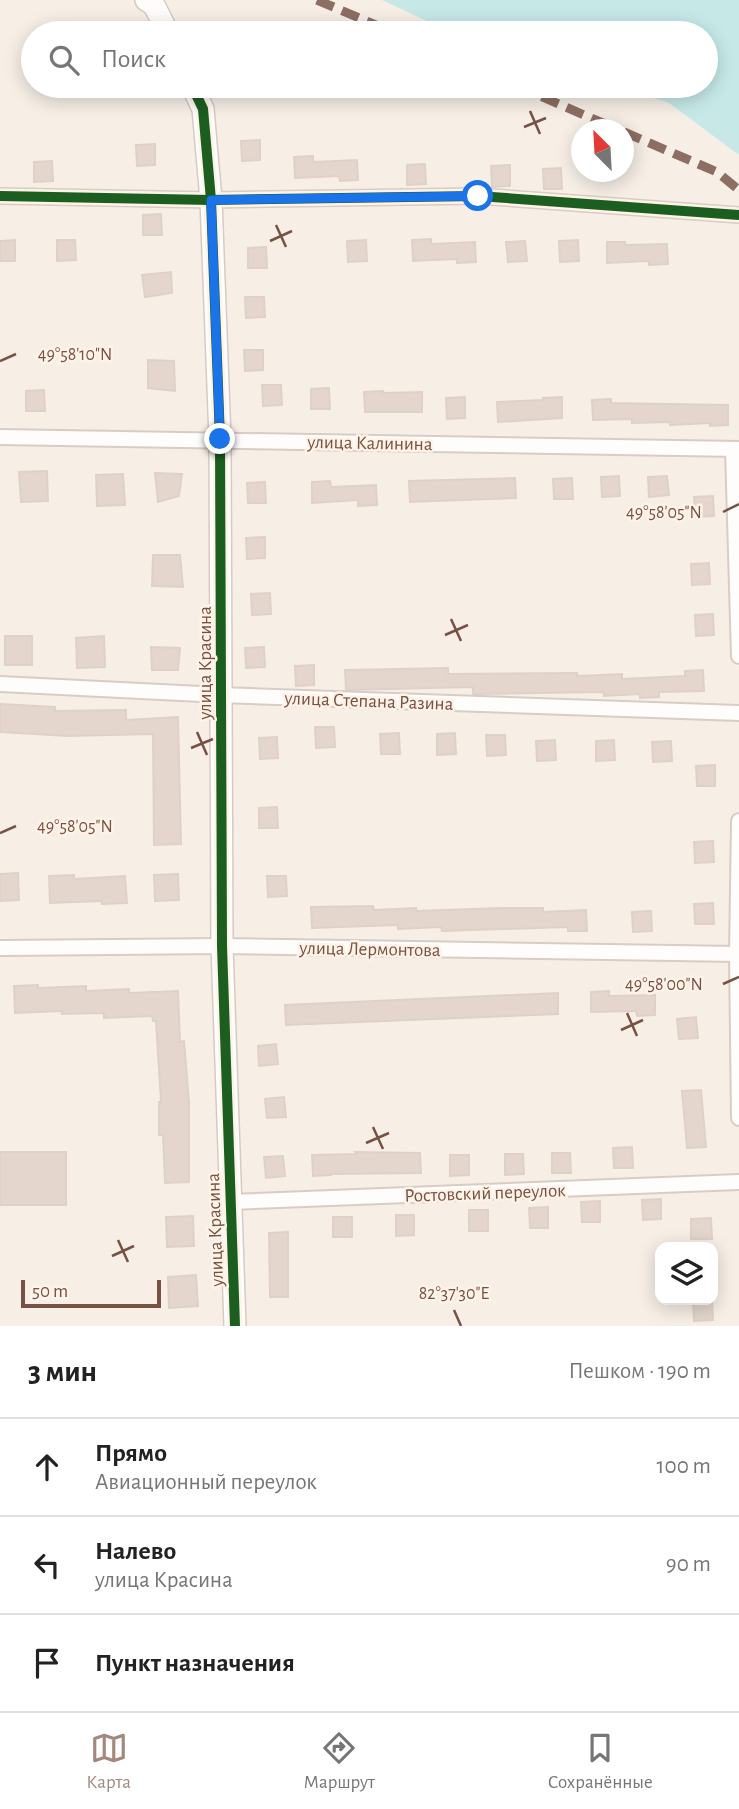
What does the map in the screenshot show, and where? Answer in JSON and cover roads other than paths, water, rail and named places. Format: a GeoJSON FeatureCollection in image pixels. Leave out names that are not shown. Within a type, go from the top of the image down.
{"type":"FeatureCollection","features":[{"type":"Feature","properties":{"kind":"street"},"geometry":{"type":"LineString","coordinates":[[146,0],[154,5],[162,21]]}},
{"type":"Feature","properties":{"kind":"street","name":"улица Красина"},"geometry":{"type":"LineString","coordinates":[[198,98],[203,109],[211,200],[220,439],[222,946],[235,1326]]}},
{"type":"Feature","properties":{"kind":"street"},"geometry":{"type":"LineString","coordinates":[[0,196],[211,200],[478,196],[739,215]]}},
{"type":"Feature","properties":{"kind":"street","name":"улица Калинина"},"geometry":{"type":"LineString","coordinates":[[0,437],[736,449]]}},
{"type":"Feature","properties":{"kind":"street"},"geometry":{"type":"LineString","coordinates":[[736,449],[739,656]]}},
{"type":"Feature","properties":{"kind":"street","name":"улица Степана Разина"},"geometry":{"type":"LineString","coordinates":[[0,684],[221,695],[739,713]]}},
{"type":"Feature","properties":{"kind":"street"},"geometry":{"type":"LineString","coordinates":[[739,821],[739,1116]]}},
{"type":"Feature","properties":{"kind":"street","name":"улица Лермонтова"},"geometry":{"type":"LineString","coordinates":[[0,948],[222,946],[738,954]]}},
{"type":"Feature","properties":{"kind":"street","name":"Ростовский переулок"},"geometry":{"type":"LineString","coordinates":[[231,1202],[739,1182]]}},
{"type":"Feature","properties":{"kind":"water"},"geometry":{"type":"Polygon","coordinates":[[[382,0],[739,0],[739,155],[669,103],[654,98],[718,98],[718,21],[427,21],[382,0]]]}}]}
